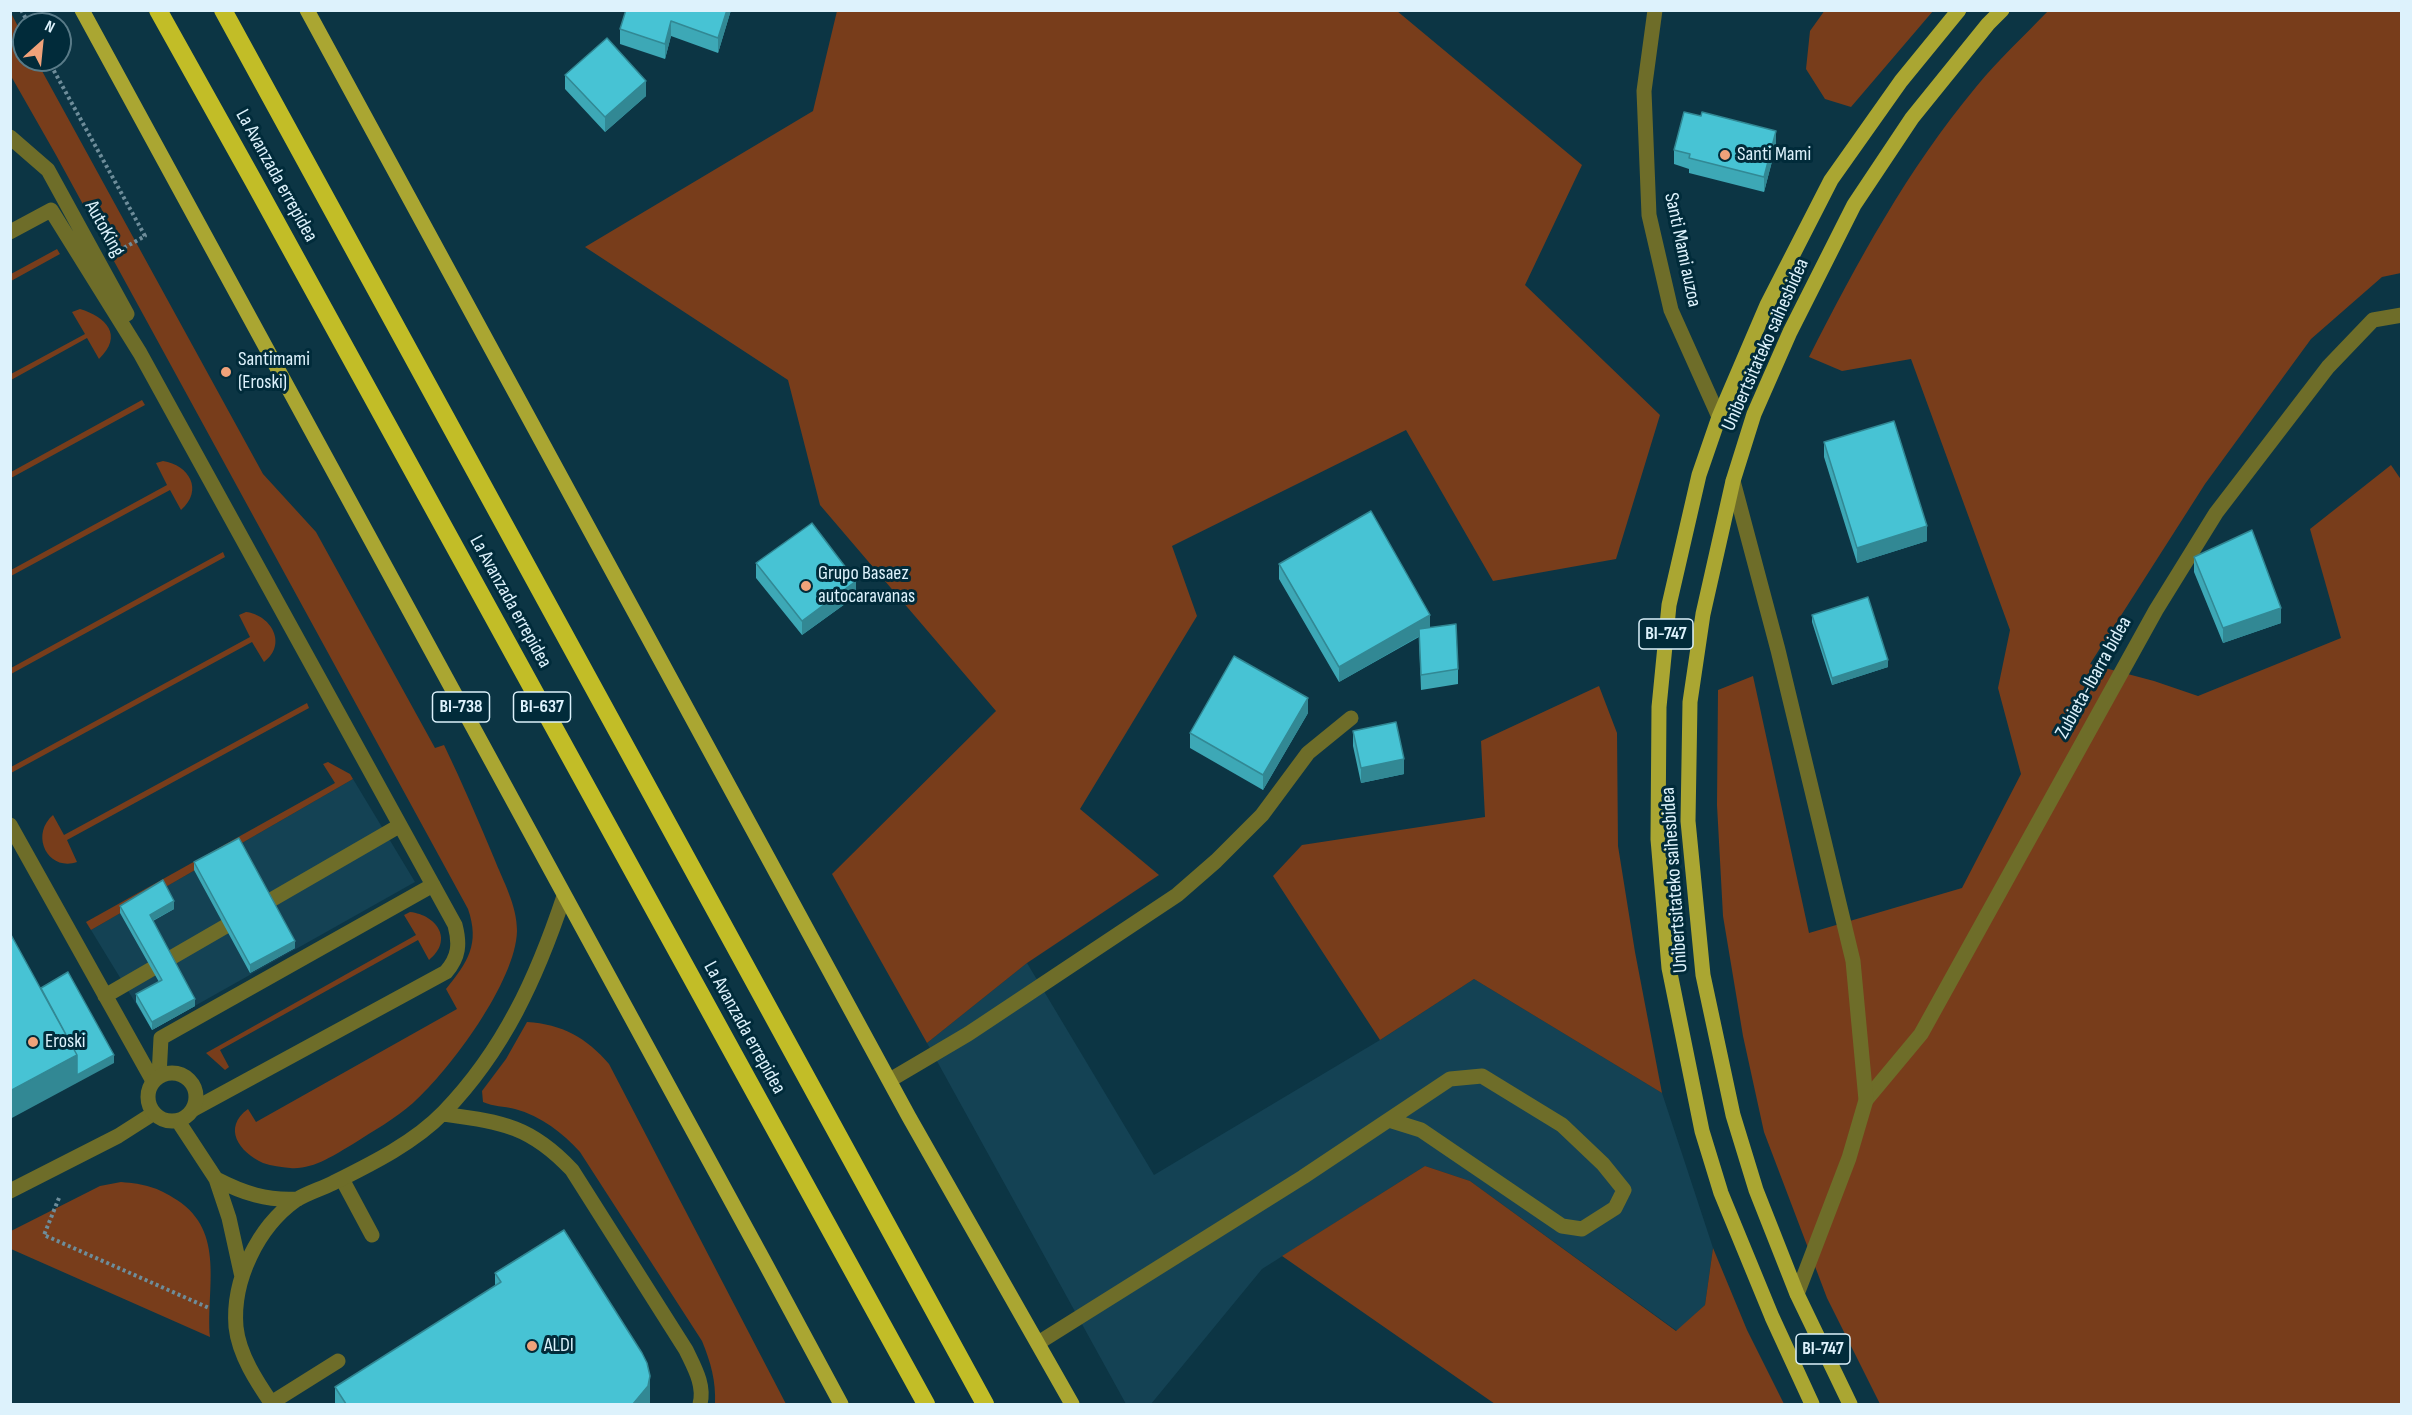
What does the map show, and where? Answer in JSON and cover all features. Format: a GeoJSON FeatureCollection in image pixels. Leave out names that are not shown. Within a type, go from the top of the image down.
{"type":"FeatureCollection","features":[{"type":"Feature","properties":{"kind":"highway","name":"La Avanzada errepidea"},"geometry":{"type":"LineString","coordinates":[[158,10],[926,1404]]}},
{"type":"Feature","properties":{"kind":"highway","name":"La Avanzada errepidea"},"geometry":{"type":"LineString","coordinates":[[223,10],[985,1404]]}},
{"type":"Feature","properties":{"kind":"main road","name":"BI-738"},"geometry":{"type":"LineString","coordinates":[[82,10],[841,1404]]}},
{"type":"Feature","properties":{"kind":"main road"},"geometry":{"type":"LineString","coordinates":[[307,10],[890,1080],[1070,1401]]}},
{"type":"Feature","properties":{"kind":"main road","name":"Unibertsitateko saihesbidea"},"geometry":{"type":"LineString","coordinates":[[1812,1404],[1772,1317],[1721,1193],[1702,1131],[1669,968],[1658,839],[1659,707],[1669,605],[1700,475],[1719,417],[1767,305],[1831,180],[1901,81],[1959,10]]}},
{"type":"Feature","properties":{"kind":"main road","name":"Unibertsitateko saihesbidea"},"geometry":{"type":"LineString","coordinates":[[1850,1404],[1797,1294],[1756,1190],[1732,1115],[1703,975],[1688,821],[1690,702],[1703,614],[1733,481],[1754,414],[1790,332],[1854,205],[1912,118],[2002,10]]}},
{"type":"Feature","properties":{"kind":"street","name":"Santi Mami auzoa"},"geometry":{"type":"LineString","coordinates":[[1655,10],[1644,90],[1649,215],[1671,310],[1719,417]]}},
{"type":"Feature","properties":{"kind":"street","name":"AutoKing"},"geometry":{"type":"LineString","coordinates":[[10,137],[48,170],[141,339],[140,353]]}},
{"type":"Feature","properties":{"kind":"street"},"geometry":{"type":"LineString","coordinates":[[10,232],[51,210],[140,353],[399,826],[433,885],[455,925],[459,940],[458,954],[446,972],[194,1109],[178,1121],[165,1120],[154,1113],[148,1101],[149,1088],[156,1079],[161,1038],[433,885]]}},
{"type":"Feature","properties":{"kind":"street","name":"Zubieta-Ibarra bidea"},"geometry":{"type":"LineString","coordinates":[[1866,1101],[1921,1034],[2156,610],[2216,513],[2328,367],[2373,320],[2402,315]]}},
{"type":"Feature","properties":{"kind":"street"},"geometry":{"type":"LineString","coordinates":[[1733,481],[1778,650],[1853,961],[1866,1101],[1849,1158],[1797,1294]]}},
{"type":"Feature","properties":{"kind":"street"},"geometry":{"type":"LineString","coordinates":[[890,1080],[968,1034],[1177,895],[1216,861],[1262,815],[1308,753],[1351,718]]}},
{"type":"Feature","properties":{"kind":"street"},"geometry":{"type":"LineString","coordinates":[[10,825],[105,996],[156,1079]]}},
{"type":"Feature","properties":{"kind":"street"},"geometry":{"type":"LineString","coordinates":[[105,996],[399,826]]}},
{"type":"Feature","properties":{"kind":"street"},"geometry":{"type":"LineString","coordinates":[[338,1361],[271,1404],[253,1375],[236,1327],[237,1303],[249,1259],[267,1227],[298,1199],[371,1164],[443,1114],[474,1078],[502,1038],[526,996],[547,946],[564,896]]}},
{"type":"Feature","properties":{"kind":"street"},"geometry":{"type":"LineString","coordinates":[[156,1079],[176,1073],[189,1080],[196,1093],[194,1109]]}},
{"type":"Feature","properties":{"kind":"street"},"geometry":{"type":"LineString","coordinates":[[1038,1343],[1303,1177],[1450,1079],[1482,1076],[1562,1125],[1603,1164],[1624,1190],[1615,1208],[1582,1228],[1562,1226],[1421,1130],[1389,1120]]}},
{"type":"Feature","properties":{"kind":"street"},"geometry":{"type":"LineString","coordinates":[[10,1191],[118,1136],[154,1113]]}},
{"type":"Feature","properties":{"kind":"street"},"geometry":{"type":"LineString","coordinates":[[443,1114],[504,1123],[534,1137],[553,1150],[572,1170],[686,1350],[699,1376],[698,1402]]}},
{"type":"Feature","properties":{"kind":"street"},"geometry":{"type":"LineString","coordinates":[[178,1121],[216,1179],[230,1218],[243,1280]]}},
{"type":"Feature","properties":{"kind":"street"},"geometry":{"type":"LineString","coordinates":[[216,1179],[258,1197],[278,1200],[298,1199]]}},
{"type":"Feature","properties":{"kind":"street"},"geometry":{"type":"LineString","coordinates":[[342,1179],[372,1235]]}},
{"type":"Feature","properties":{"kind":"path"},"geometry":{"type":"LineString","coordinates":[[55,72],[145,236]]}},
{"type":"Feature","properties":{"kind":"path"},"geometry":{"type":"LineString","coordinates":[[75,1158],[44,1235],[236,1320]]}},
{"type":"Feature","properties":{"kind":"shaded area"},"geometry":{"type":"Polygon","coordinates":[[[1825,10],[1933,11],[1851,107],[1825,99],[1806,69],[1810,31],[1825,10]]]}},
{"type":"Feature","properties":{"kind":"shaded area"},"geometry":{"type":"Polygon","coordinates":[[[837,11],[1397,11],[1582,165],[1525,285],[1660,415],[1616,559],[1493,581],[1406,430],[1172,546],[1197,616],[1080,809],[1159,875],[1027,963],[927,1043],[832,874],[996,711],[820,505],[788,380],[585,247],[813,111],[837,11]]]}},
{"type":"Feature","properties":{"kind":"shaded area"},"geometry":{"type":"Polygon","coordinates":[[[2048,11],[2401,11],[2401,273],[2382,277],[2311,339],[2205,484],[2090,664],[2154,681],[2198,696],[2341,638],[2310,529],[2391,465],[2402,481],[2401,1404],[1880,1404],[1827,1298],[1764,1132],[1743,1036],[1723,916],[1717,805],[1718,690],[1753,676],[1809,933],[1962,888],[2021,774],[1998,688],[2010,630],[1911,359],[1842,371],[1809,357],[1865,251],[1928,151],[1984,77],[2048,11]]]}},
{"type":"Feature","properties":{"kind":"shaded area"},"geometry":{"type":"Polygon","coordinates":[[[11,13],[12,72],[43,72],[263,474],[316,532],[435,748],[444,745],[470,801],[515,912],[517,931],[514,951],[506,974],[479,1023],[445,1069],[413,1103],[399,1114],[338,1153],[307,1167],[290,1168],[263,1163],[247,1153],[235,1132],[240,1116],[248,1109],[256,1122],[457,1009],[446,989],[470,952],[473,932],[468,909],[11,76],[11,13]]]}},
{"type":"Feature","properties":{"kind":"shaded area"},"geometry":{"type":"Polygon","coordinates":[[[57,249],[60,254],[11,281],[11,274],[57,249]]]}},
{"type":"Feature","properties":{"kind":"shaded area"},"geometry":{"type":"Polygon","coordinates":[[[80,309],[97,317],[109,328],[110,342],[99,359],[87,338],[11,380],[11,374],[85,334],[72,312],[80,309]]]}},
{"type":"Feature","properties":{"kind":"shaded area"},"geometry":{"type":"Polygon","coordinates":[[[142,400],[145,405],[11,478],[11,472],[142,400]]]}},
{"type":"Feature","properties":{"kind":"shaded area"},"geometry":{"type":"Polygon","coordinates":[[[163,461],[180,468],[190,479],[192,494],[181,510],[170,490],[11,576],[11,570],[167,485],[156,463],[163,461]]]}},
{"type":"Feature","properties":{"kind":"shaded area"},"geometry":{"type":"Polygon","coordinates":[[[223,552],[225,557],[11,674],[11,668],[223,552]]]}},
{"type":"Feature","properties":{"kind":"shaded area"},"geometry":{"type":"Polygon","coordinates":[[[246,612],[263,619],[273,631],[275,647],[264,662],[252,642],[11,773],[11,767],[250,637],[239,615],[246,612]]]}},
{"type":"Feature","properties":{"kind":"shaded area"},"geometry":{"type":"Polygon","coordinates":[[[1599,686],[1617,733],[1618,846],[1635,952],[1662,1093],[1474,979],[1380,1040],[1273,876],[1302,845],[1485,817],[1481,741],[1599,686]]]}},
{"type":"Feature","properties":{"kind":"shaded area"},"geometry":{"type":"Polygon","coordinates":[[[307,703],[309,708],[67,840],[77,862],[67,864],[58,862],[46,850],[43,833],[46,823],[53,815],[64,835],[307,703]]]}},
{"type":"Feature","properties":{"kind":"shaded area"},"geometry":{"type":"Polygon","coordinates":[[[328,762],[350,774],[353,779],[91,930],[86,922],[335,783],[323,764],[328,762]]]}},
{"type":"Feature","properties":{"kind":"shaded area","name":"Eroski"},"geometry":{"type":"Polygon","coordinates":[[[353,779],[415,882],[152,1030],[91,930],[353,779]]]}},
{"type":"Feature","properties":{"kind":"shaded area"},"geometry":{"type":"Polygon","coordinates":[[[410,912],[428,918],[439,930],[440,944],[429,960],[418,940],[220,1050],[229,1067],[225,1070],[206,1053],[416,935],[404,915],[410,912]]]}},
{"type":"Feature","properties":{"kind":"shaded area"},"geometry":{"type":"Polygon","coordinates":[[[1027,963],[1154,1175],[1380,1040],[1474,979],[1662,1093],[1713,1248],[1705,1305],[1677,1331],[1470,1181],[1425,1166],[1262,1269],[1151,1404],[1126,1404],[927,1043],[1027,963]]]}},
{"type":"Feature","properties":{"kind":"shaded area"},"geometry":{"type":"Polygon","coordinates":[[[527,1022],[563,1029],[573,1034],[592,1047],[609,1064],[786,1404],[715,1404],[712,1372],[702,1341],[580,1152],[559,1132],[534,1116],[483,1102],[482,1091],[506,1059],[527,1022]]]}},
{"type":"Feature","properties":{"kind":"shaded area"},"geometry":{"type":"Polygon","coordinates":[[[1425,1166],[1470,1181],[1676,1331],[1705,1305],[1713,1248],[1747,1330],[1784,1404],[1495,1404],[1282,1256],[1425,1166]]]}},
{"type":"Feature","properties":{"kind":"shaded area"},"geometry":{"type":"Polygon","coordinates":[[[121,1182],[157,1189],[170,1196],[192,1213],[202,1228],[208,1244],[210,1262],[210,1337],[11,1249],[11,1231],[100,1186],[121,1182]]]}},
{"type":"Feature","properties":{"kind":"building"},"geometry":{"type":"Polygon","coordinates":[[[626,10],[727,10],[718,38],[671,21],[665,44],[620,29],[626,10]]]}},
{"type":"Feature","properties":{"kind":"building"},"geometry":{"type":"Polygon","coordinates":[[[607,38],[646,81],[605,117],[565,75],[607,38]]]}},
{"type":"Feature","properties":{"kind":"building","name":"Santi Mami"},"geometry":{"type":"Polygon","coordinates":[[[1684,112],[1701,116],[1702,112],[1776,131],[1764,177],[1689,158],[1690,154],[1674,150],[1684,112]]]}},
{"type":"Feature","properties":{"kind":"building"},"geometry":{"type":"Polygon","coordinates":[[[1894,421],[1927,526],[1857,548],[1824,442],[1894,421]]]}},
{"type":"Feature","properties":{"kind":"building"},"geometry":{"type":"Polygon","coordinates":[[[1371,511],[1430,615],[1339,667],[1279,564],[1371,511]]]}},
{"type":"Feature","properties":{"kind":"building","name":"Grupo Basaez autocaravanas"},"geometry":{"type":"Polygon","coordinates":[[[812,523],[856,581],[802,621],[756,563],[812,523]]]}},
{"type":"Feature","properties":{"kind":"building"},"geometry":{"type":"Polygon","coordinates":[[[2252,530],[2281,608],[2223,628],[2194,557],[2252,530]]]}},
{"type":"Feature","properties":{"kind":"building"},"geometry":{"type":"Polygon","coordinates":[[[1868,597],[1888,660],[1832,678],[1812,615],[1868,597]]]}},
{"type":"Feature","properties":{"kind":"building"},"geometry":{"type":"Polygon","coordinates":[[[1456,624],[1458,669],[1421,675],[1419,629],[1456,624]]]}},
{"type":"Feature","properties":{"kind":"building"},"geometry":{"type":"Polygon","coordinates":[[[1234,656],[1308,698],[1263,775],[1190,733],[1234,656]]]}},
{"type":"Feature","properties":{"kind":"building"},"geometry":{"type":"Polygon","coordinates":[[[1396,722],[1404,759],[1361,768],[1353,731],[1396,722]]]}},
{"type":"Feature","properties":{"kind":"building"},"geometry":{"type":"Polygon","coordinates":[[[239,838],[295,941],[250,965],[194,862],[239,838]]]}},
{"type":"Feature","properties":{"kind":"building"},"geometry":{"type":"Polygon","coordinates":[[[163,880],[174,901],[150,915],[195,999],[152,1022],[136,994],[162,980],[120,906],[163,880]]]}},
{"type":"Feature","properties":{"kind":"building","name":"Eroski"},"geometry":{"type":"Polygon","coordinates":[[[10,933],[77,1055],[10,1091],[10,933]]]}},
{"type":"Feature","properties":{"kind":"building"},"geometry":{"type":"Polygon","coordinates":[[[68,972],[114,1055],[77,1075],[77,1055],[41,988],[68,972]]]}},
{"type":"Feature","properties":{"kind":"building","name":"ALDI"},"geometry":{"type":"Polygon","coordinates":[[[564,1230],[647,1363],[650,1376],[648,1386],[633,1404],[346,1404],[335,1387],[501,1282],[495,1273],[564,1230]]]}},
{"type":"Feature","properties":{"kind":"place","name":"Santi Mami"},"geometry":{"type":"Point","coordinates":[1725,155]}},
{"type":"Feature","properties":{"kind":"place","name":"Santimami (Eroski)"},"geometry":{"type":"Point","coordinates":[226,372]}},
{"type":"Feature","properties":{"kind":"place","name":"Grupo Basaez autocaravanas"},"geometry":{"type":"Point","coordinates":[806,586]}},
{"type":"Feature","properties":{"kind":"place","name":"Eroski"},"geometry":{"type":"Point","coordinates":[33,1042]}},
{"type":"Feature","properties":{"kind":"place","name":"ALDI"},"geometry":{"type":"Point","coordinates":[532,1346]}}]}
